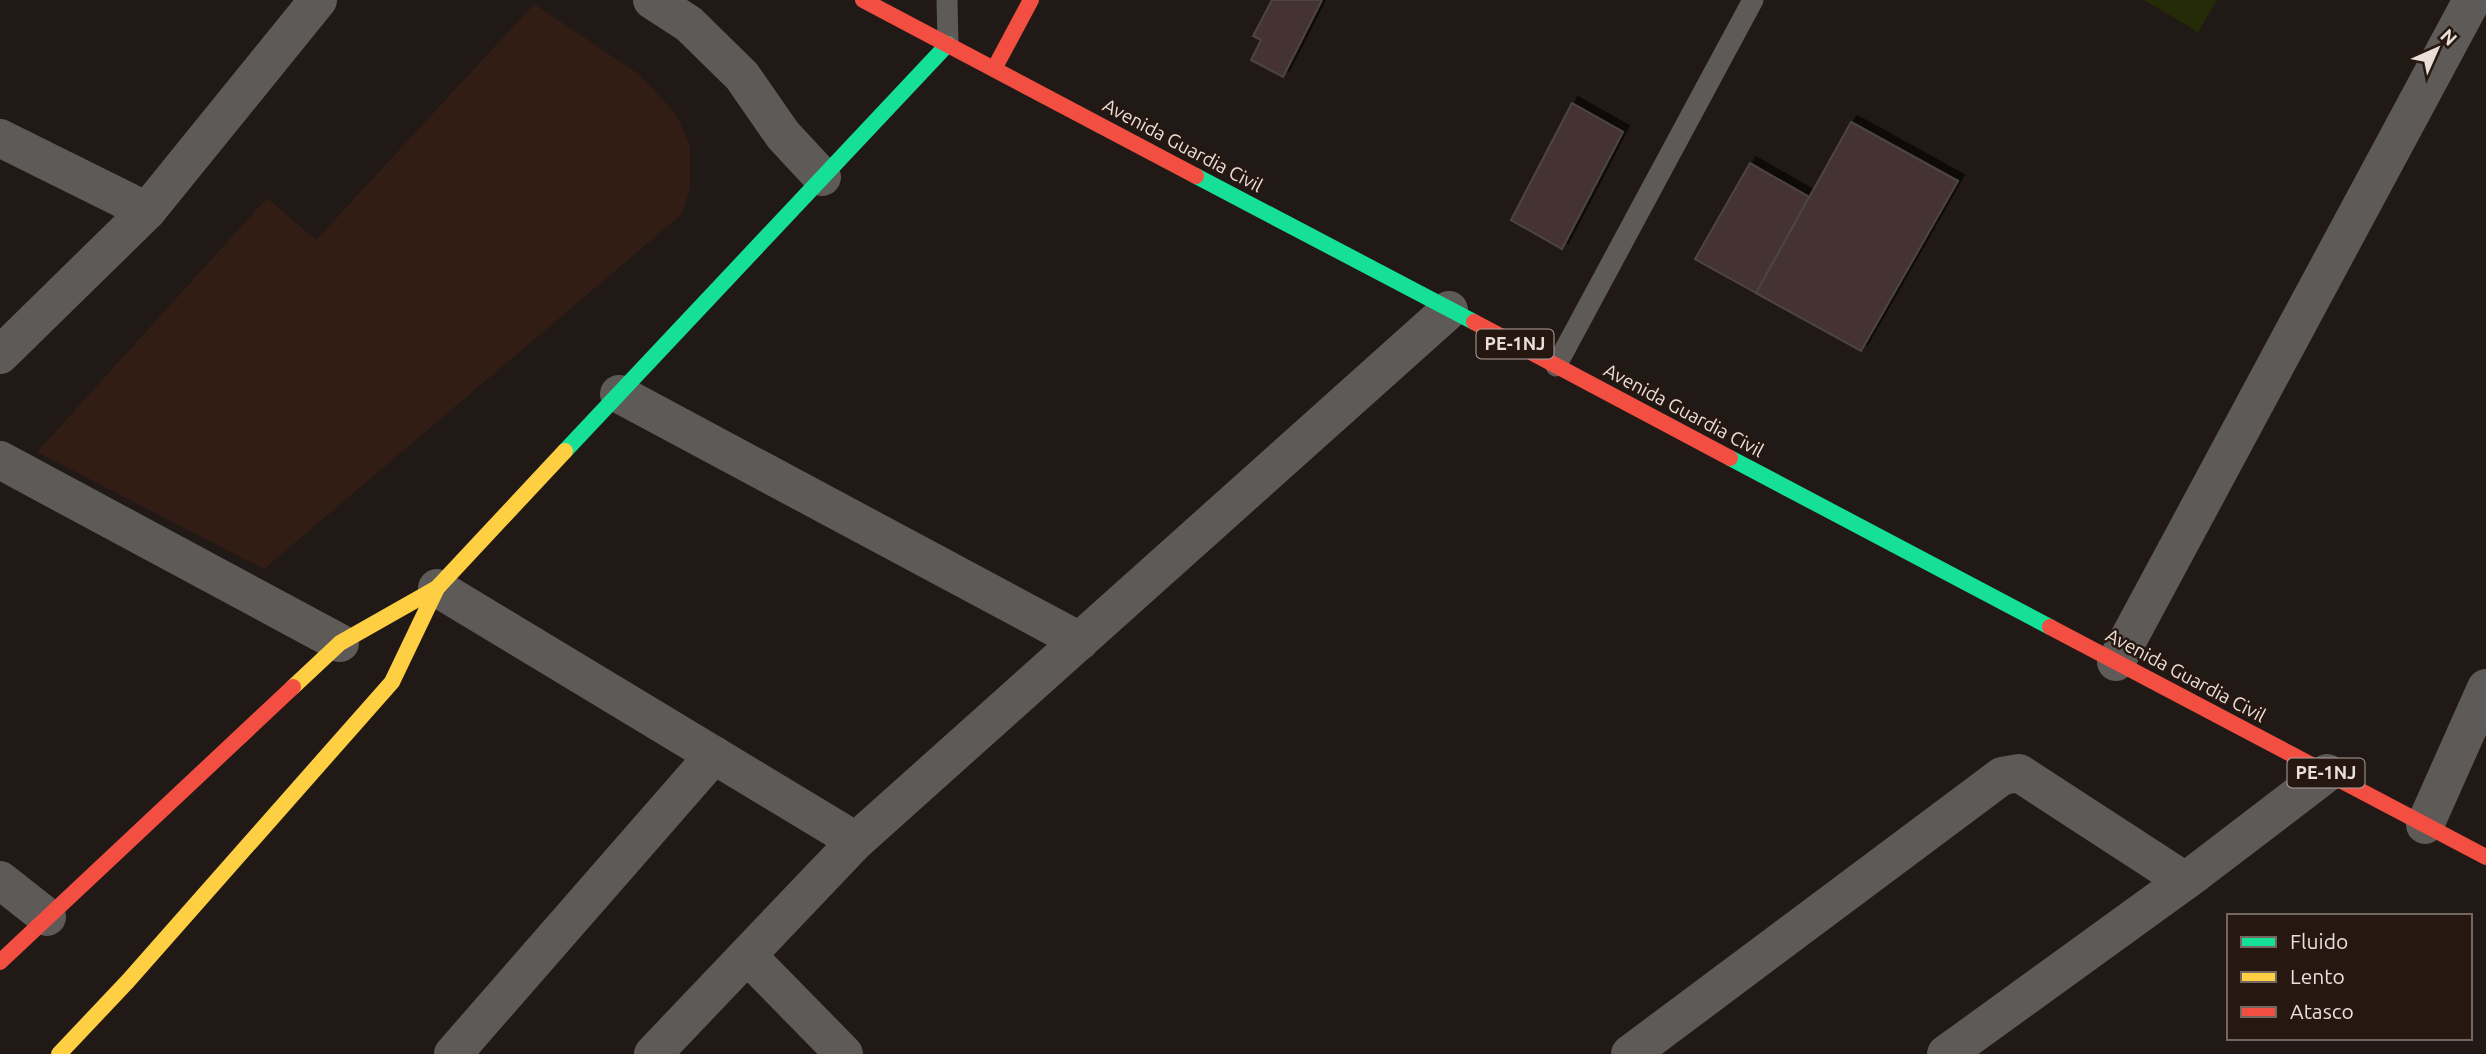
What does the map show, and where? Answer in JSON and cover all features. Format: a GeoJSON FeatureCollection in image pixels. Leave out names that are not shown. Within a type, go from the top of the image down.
{"type":"FeatureCollection","features":[{"type":"Feature","properties":{"kind":"main road","name":"Avenida Guardia Civil"},"geometry":{"type":"LineString","coordinates":[[863,0],[2486,857]]}},
{"type":"Feature","properties":{"kind":"main road"},"geometry":{"type":"LineString","coordinates":[[994,69],[1031,0]]}},
{"type":"Feature","properties":{"kind":"main road"},"geometry":{"type":"LineString","coordinates":[[0,962],[340,643],[437,588],[947,44]]}},
{"type":"Feature","properties":{"kind":"main road"},"geometry":{"type":"LineString","coordinates":[[59,1054],[128,981],[392,682],[437,588]]}},
{"type":"Feature","properties":{"kind":"street"},"geometry":{"type":"LineString","coordinates":[[0,355],[147,211],[318,0]]}},
{"type":"Feature","properties":{"kind":"street"},"geometry":{"type":"LineString","coordinates":[[652,0],[689,24],[742,76],[783,135],[822,177]]}},
{"type":"Feature","properties":{"kind":"street"},"geometry":{"type":"LineString","coordinates":[[2116,662],[2472,0]]}},
{"type":"Feature","properties":{"kind":"street"},"geometry":{"type":"LineString","coordinates":[[0,138],[147,211]]}},
{"type":"Feature","properties":{"kind":"street"},"geometry":{"type":"LineString","coordinates":[[653,1054],[856,841],[1449,310]]}},
{"type":"Feature","properties":{"kind":"street"},"geometry":{"type":"LineString","coordinates":[[619,394],[1080,641]]}},
{"type":"Feature","properties":{"kind":"street"},"geometry":{"type":"LineString","coordinates":[[0,460],[340,643]]}},
{"type":"Feature","properties":{"kind":"street"},"geometry":{"type":"LineString","coordinates":[[437,588],[856,841]]}},
{"type":"Feature","properties":{"kind":"street"},"geometry":{"type":"LineString","coordinates":[[2425,825],[2486,688]]}},
{"type":"Feature","properties":{"kind":"street"},"geometry":{"type":"LineString","coordinates":[[453,1054],[714,755]]}},
{"type":"Feature","properties":{"kind":"street"},"geometry":{"type":"LineString","coordinates":[[1630,1054],[2002,776],[2019,773],[2185,881]]}},
{"type":"Feature","properties":{"kind":"street"},"geometry":{"type":"LineString","coordinates":[[1946,1054],[2185,881],[2327,773]]}},
{"type":"Feature","properties":{"kind":"street"},"geometry":{"type":"LineString","coordinates":[[0,880],[47,917]]}},
{"type":"Feature","properties":{"kind":"street"},"geometry":{"type":"LineString","coordinates":[[748,956],[844,1054]]}},
{"type":"Feature","properties":{"kind":"lane"},"geometry":{"type":"LineString","coordinates":[[947,0],[947,44]]}},
{"type":"Feature","properties":{"kind":"lane"},"geometry":{"type":"LineString","coordinates":[[1556,366],[1753,0]]}},
{"type":"Feature","properties":{"kind":"shaded area"},"geometry":{"type":"Polygon","coordinates":[[[534,4],[640,75],[676,114],[690,146],[690,188],[682,214],[264,569],[37,452],[267,198],[316,240],[534,4]]]}},
{"type":"Feature","properties":{"kind":"green space"},"geometry":{"type":"Polygon","coordinates":[[[2144,0],[2217,0],[2198,32],[2144,0]]]}},
{"type":"Feature","properties":{"kind":"building"},"geometry":{"type":"Polygon","coordinates":[[[1272,0],[1322,0],[1283,77],[1251,60],[1261,40],[1253,36],[1272,0]]]}},
{"type":"Feature","properties":{"kind":"building"},"geometry":{"type":"Polygon","coordinates":[[[1572,103],[1623,132],[1562,249],[1511,220],[1572,103]]]}},
{"type":"Feature","properties":{"kind":"building"},"geometry":{"type":"Polygon","coordinates":[[[1851,122],[1958,181],[1861,351],[1756,293],[1851,122]]]}},
{"type":"Feature","properties":{"kind":"building"},"geometry":{"type":"Polygon","coordinates":[[[1750,163],[1809,197],[1756,293],[1695,259],[1750,163]]]}},
{"type":"Feature","properties":{"kind":"traffic: fast"},"geometry":{"type":"LineString","coordinates":[[565,451],[948,44]]}},
{"type":"Feature","properties":{"kind":"traffic: fast"},"geometry":{"type":"LineString","coordinates":[[1196,176],[1474,322]]}},
{"type":"Feature","properties":{"kind":"traffic: fast"},"geometry":{"type":"LineString","coordinates":[[1730,458],[2050,627]]}},
{"type":"Feature","properties":{"kind":"traffic: slow"},"geometry":{"type":"LineString","coordinates":[[293,687],[340,643],[437,588],[565,451]]}},
{"type":"Feature","properties":{"kind":"traffic: slow"},"geometry":{"type":"LineString","coordinates":[[59,1054],[128,981],[392,682],[437,588]]}},
{"type":"Feature","properties":{"kind":"traffic: jam"},"geometry":{"type":"LineString","coordinates":[[863,0],[1196,176]]}},
{"type":"Feature","properties":{"kind":"traffic: jam"},"geometry":{"type":"LineString","coordinates":[[994,69],[1031,0]]}},
{"type":"Feature","properties":{"kind":"traffic: jam"},"geometry":{"type":"LineString","coordinates":[[1474,322],[1730,458]]}},
{"type":"Feature","properties":{"kind":"traffic: jam"},"geometry":{"type":"LineString","coordinates":[[2050,627],[2486,857]]}},
{"type":"Feature","properties":{"kind":"traffic: jam"},"geometry":{"type":"LineString","coordinates":[[0,962],[293,687]]}}]}
